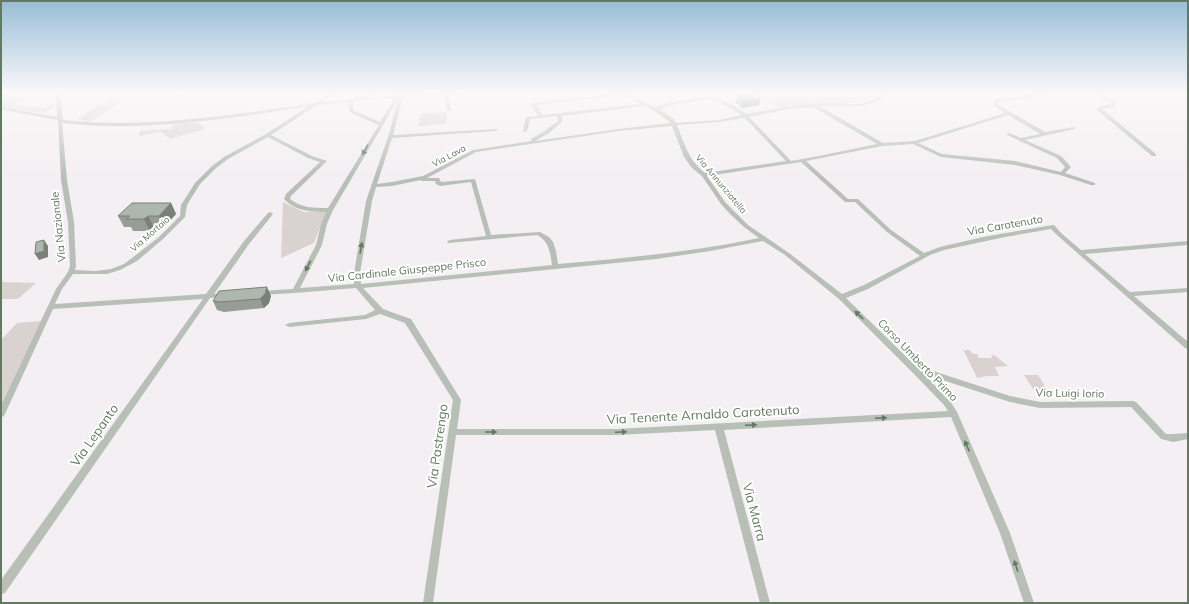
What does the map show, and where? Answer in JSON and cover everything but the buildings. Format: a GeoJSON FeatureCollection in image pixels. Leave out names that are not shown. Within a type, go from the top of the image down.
{"type":"FeatureCollection","features":[{"type":"Feature","properties":{"kind":"street","name":"Via Nazionale"},"geometry":{"type":"LineString","coordinates":[[1,414],[59,289],[74,266],[71,222],[64,180],[61,121]]}},
{"type":"Feature","properties":{"kind":"street"},"geometry":{"type":"LineString","coordinates":[[70,121],[92,124],[181,121]]}},
{"type":"Feature","properties":{"kind":"street","name":"Via Mortaio"},"geometry":{"type":"LineString","coordinates":[[71,272],[106,272],[118,269],[132,261],[162,237],[183,216],[184,205],[190,194],[198,183],[214,167],[226,158],[290,121]]}},
{"type":"Feature","properties":{"kind":"street"},"geometry":{"type":"LineString","coordinates":[[372,121],[380,125],[391,134],[496,130]]}},
{"type":"Feature","properties":{"kind":"street"},"geometry":{"type":"LineString","coordinates":[[295,291],[319,245],[324,224],[330,210],[383,121]]}},
{"type":"Feature","properties":{"kind":"street"},"geometry":{"type":"LineString","coordinates":[[358,287],[357,273],[369,201],[394,121]]}},
{"type":"Feature","properties":{"kind":"street"},"geometry":{"type":"LineString","coordinates":[[525,131],[527,121]]}},
{"type":"Feature","properties":{"kind":"street"},"geometry":{"type":"LineString","coordinates":[[530,142],[547,132],[560,121]]}},
{"type":"Feature","properties":{"kind":"street","name":"Via Lava"},"geometry":{"type":"LineString","coordinates":[[374,186],[419,178],[439,171],[475,151],[530,142],[675,124],[716,121]]}},
{"type":"Feature","properties":{"kind":"street"},"geometry":{"type":"LineString","coordinates":[[751,121],[790,163]]}},
{"type":"Feature","properties":{"kind":"street"},"geometry":{"type":"LineString","coordinates":[[841,121],[882,145]]}},
{"type":"Feature","properties":{"kind":"street"},"geometry":{"type":"LineString","coordinates":[[704,175],[803,161],[882,145],[912,142],[982,121]]}},
{"type":"Feature","properties":{"kind":"street"},"geometry":{"type":"LineString","coordinates":[[1023,121],[1044,134]]}},
{"type":"Feature","properties":{"kind":"street"},"geometry":{"type":"LineString","coordinates":[[1113,121],[1154,155]]}},
{"type":"Feature","properties":{"kind":"street","name":"Via Annunziatella"},"geometry":{"type":"LineString","coordinates":[[675,124],[683,148],[694,167],[704,175],[732,213],[763,239]]}},
{"type":"Feature","properties":{"kind":"street"},"geometry":{"type":"LineString","coordinates":[[1021,139],[1073,128]]}},
{"type":"Feature","properties":{"kind":"street"},"geometry":{"type":"LineString","coordinates":[[1009,134],[1059,157],[1068,166],[1062,174]]}},
{"type":"Feature","properties":{"kind":"street"},"geometry":{"type":"LineString","coordinates":[[268,135],[310,157],[324,161],[288,195],[287,199],[292,204],[303,208],[330,210]]}},
{"type":"Feature","properties":{"kind":"street"},"geometry":{"type":"LineString","coordinates":[[912,142],[941,155],[1015,163],[1062,174],[1094,184]]}},
{"type":"Feature","properties":{"kind":"street"},"geometry":{"type":"LineString","coordinates":[[803,161],[847,201],[856,200],[889,231],[923,255]]}},
{"type":"Feature","properties":{"kind":"street"},"geometry":{"type":"LineString","coordinates":[[419,178],[423,180],[437,179],[438,183],[440,184],[473,180],[489,237]]}},
{"type":"Feature","properties":{"kind":"street","name":"Via Lepanto"},"geometry":{"type":"LineString","coordinates":[[1,589],[251,235],[270,214]]}},
{"type":"Feature","properties":{"kind":"street","name":"Via Carotenuto"},"geometry":{"type":"LineString","coordinates":[[841,298],[866,287],[923,255],[950,246],[1053,227],[1059,234],[1188,346]]}},
{"type":"Feature","properties":{"kind":"street"},"geometry":{"type":"LineString","coordinates":[[450,242],[538,233],[544,236],[552,244],[556,266]]}},
{"type":"Feature","properties":{"kind":"street","name":"Via Cardinale Giuspeppe Prisco"},"geometry":{"type":"LineString","coordinates":[[256,293],[358,287],[719,249],[763,239]]}},
{"type":"Feature","properties":{"kind":"street","name":"Corso Umberto Primo"},"geometry":{"type":"LineString","coordinates":[[763,239],[787,254],[841,298],[947,403],[954,414],[1005,533],[1029,603]]}},
{"type":"Feature","properties":{"kind":"street"},"geometry":{"type":"LineString","coordinates":[[1081,252],[1188,243]]}},
{"type":"Feature","properties":{"kind":"street","name":"Via Pastrengo"},"geometry":{"type":"LineString","coordinates":[[358,287],[380,311],[408,321],[457,400],[428,603]]}},
{"type":"Feature","properties":{"kind":"street"},"geometry":{"type":"LineString","coordinates":[[1128,294],[1188,290]]}},
{"type":"Feature","properties":{"kind":"street"},"geometry":{"type":"LineString","coordinates":[[51,307],[232,294]]}},
{"type":"Feature","properties":{"kind":"street"},"geometry":{"type":"LineString","coordinates":[[289,325],[366,317],[380,311]]}},
{"type":"Feature","properties":{"kind":"street","name":"Via Luigi Iorio"},"geometry":{"type":"LineString","coordinates":[[919,374],[930,373],[1010,399],[1040,405],[1133,404],[1164,437],[1173,438],[1188,436]]}},
{"type":"Feature","properties":{"kind":"street","name":"Via Tenente Arnaldo Carotenuto"},"geometry":{"type":"LineString","coordinates":[[452,432],[617,432],[954,414]]}},
{"type":"Feature","properties":{"kind":"street","name":"Via Marra"},"geometry":{"type":"LineString","coordinates":[[720,427],[765,603]]}},
{"type":"Feature","properties":{"kind":"shaded area"},"geometry":{"type":"Polygon","coordinates":[[[419,121],[446,121],[446,124],[419,126],[419,121]]]}},
{"type":"Feature","properties":{"kind":"shaded area"},"geometry":{"type":"Polygon","coordinates":[[[198,122],[205,129],[170,139],[161,132],[139,136],[140,131],[170,129],[174,124],[198,122]]]}},
{"type":"Feature","properties":{"kind":"shaded area"},"geometry":{"type":"Polygon","coordinates":[[[283,202],[304,212],[326,212],[314,243],[281,258],[283,202]]]}},
{"type":"Feature","properties":{"kind":"shaded area"},"geometry":{"type":"Polygon","coordinates":[[[1,282],[36,283],[18,299],[1,299],[1,282]]]}},
{"type":"Feature","properties":{"kind":"shaded area"},"geometry":{"type":"Polygon","coordinates":[[[41,321],[1,404],[1,340],[17,323],[41,321]]]}},
{"type":"Feature","properties":{"kind":"shaded area"},"geometry":{"type":"Polygon","coordinates":[[[962,347],[964,350],[969,350],[973,354],[977,354],[979,358],[992,358],[991,356],[994,355],[1008,366],[995,367],[999,376],[977,378],[962,347]]]}},
{"type":"Feature","properties":{"kind":"shaded area"},"geometry":{"type":"Polygon","coordinates":[[[1024,375],[1038,375],[1049,393],[1035,392],[1024,375]]]}}]}
